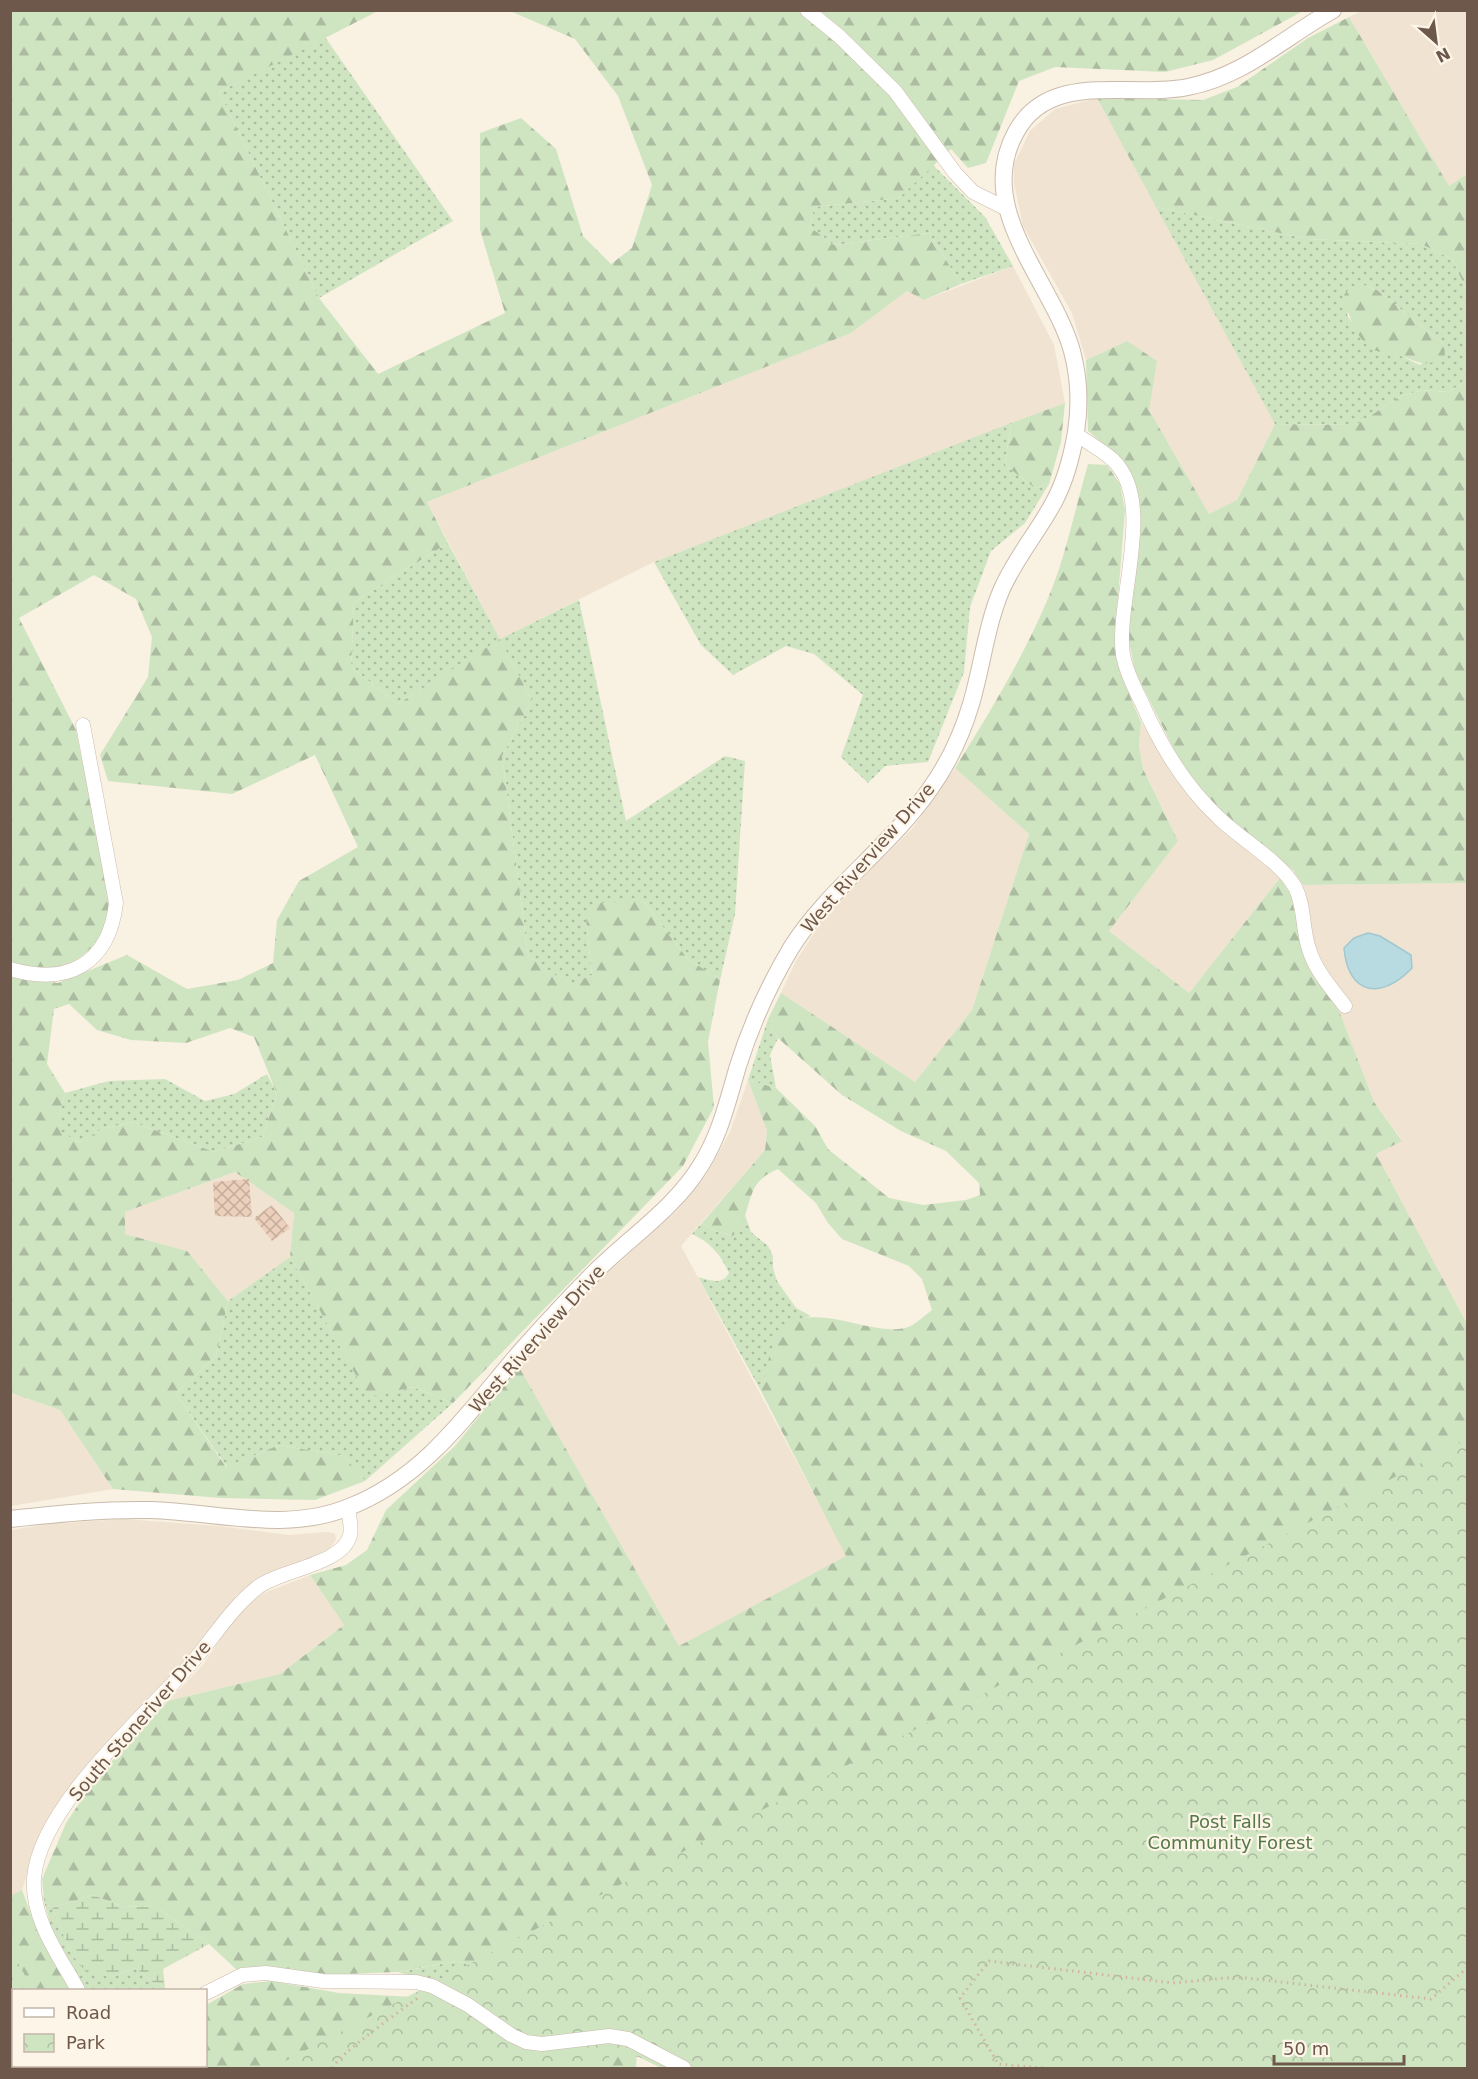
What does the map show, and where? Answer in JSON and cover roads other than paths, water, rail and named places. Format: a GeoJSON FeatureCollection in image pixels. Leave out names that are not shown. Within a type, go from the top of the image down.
{"type":"FeatureCollection","features":[{"type":"Feature","properties":{"kind":"street"},"geometry":{"type":"LineString","coordinates":[[807,10],[839,36],[895,91],[956,173],[973,192],[1007,209]]}},
{"type":"Feature","properties":{"kind":"street","name":"West Riverview Drive"},"geometry":{"type":"LineString","coordinates":[[10,1520],[82,1511],[153,1510],[275,1521],[316,1517],[348,1508],[386,1489],[420,1464],[450,1436],[521,1351],[598,1268],[681,1194],[702,1164],[718,1133],[759,1009],[795,941],[840,887],[911,815],[934,784],[955,748],[971,704],[988,629],[999,596],[1009,574],[1057,497],[1067,470],[1076,435],[1078,382],[1072,351],[1061,321],[1025,257],[1007,209],[1005,175],[1008,150],[1016,130],[1029,113],[1048,100],[1070,92],[1091,89],[1148,92],[1186,88],[1218,79],[1250,64],[1333,10]]}},
{"type":"Feature","properties":{"kind":"street"},"geometry":{"type":"LineString","coordinates":[[1076,435],[1113,460],[1126,482],[1132,515],[1122,626],[1123,655],[1131,680],[1158,741],[1181,778],[1218,817],[1285,874],[1295,887],[1301,903],[1309,951],[1323,976],[1345,1006]]}},
{"type":"Feature","properties":{"kind":"street"},"geometry":{"type":"LineString","coordinates":[[10,969],[26,974],[54,976],[73,970],[89,961],[105,945],[114,925],[116,903],[83,725]]}},
{"type":"Feature","properties":{"kind":"street","name":"South Stoneriver Drive"},"geometry":{"type":"LineString","coordinates":[[77,1989],[43,1926],[35,1902],[34,1878],[42,1848],[69,1800],[88,1775],[193,1663],[240,1602],[261,1585],[329,1558],[343,1548],[350,1535],[348,1508]]}},
{"type":"Feature","properties":{"kind":"street"},"geometry":{"type":"LineString","coordinates":[[207,1992],[242,1975],[266,1973],[322,1981],[394,1980],[432,1986],[468,2005],[510,2035],[526,2042],[542,2044],[609,2037],[628,2039],[684,2068]]}},
{"type":"Feature","properties":{"kind":"water"},"geometry":{"type":"Polygon","coordinates":[[[1368,933],[1380,936],[1411,955],[1412,968],[1389,985],[1368,988],[1359,984],[1352,976],[1347,964],[1344,948],[1354,938],[1368,933]]]}},
{"type":"Feature","properties":{"kind":"park label","name":"Post Falls Community Forest"},"geometry":{"type":"Point","coordinates":[1230,1832]}}]}
